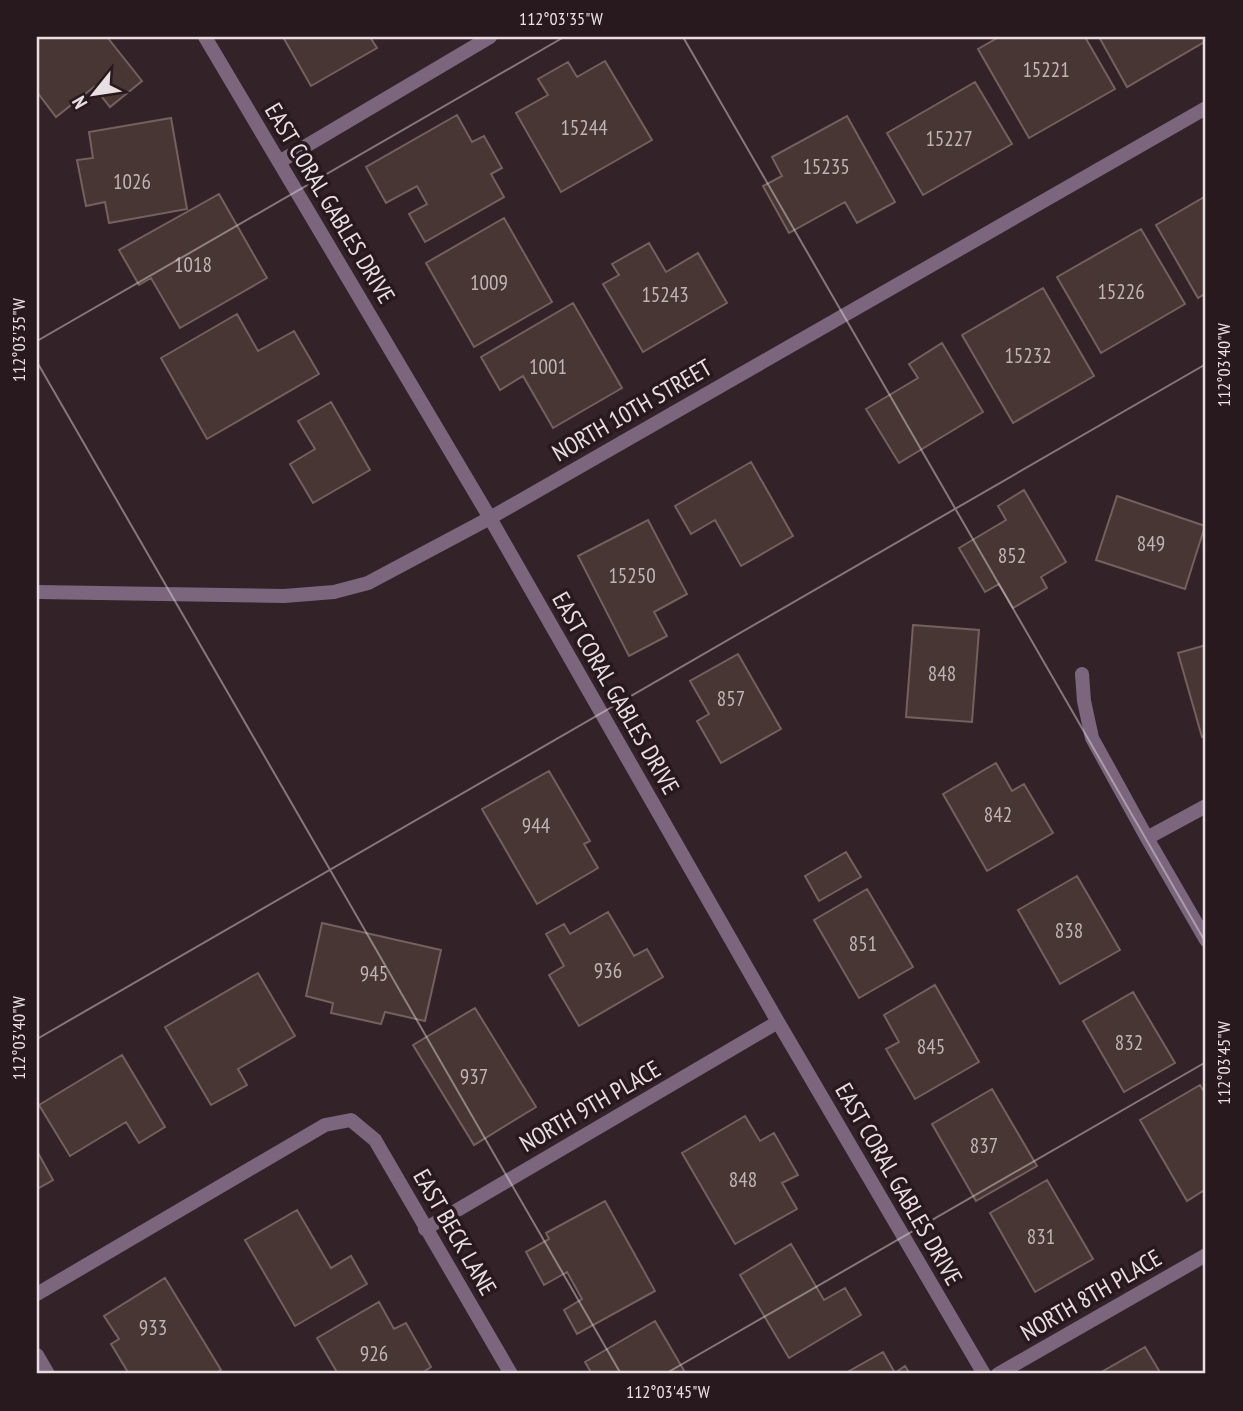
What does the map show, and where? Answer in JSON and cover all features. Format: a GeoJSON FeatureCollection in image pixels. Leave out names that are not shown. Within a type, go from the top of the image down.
{"type":"FeatureCollection","features":[{"type":"Feature","properties":{"kind":"street","name":"EAST CORAL GABLES DRIVE"},"geometry":{"type":"LineString","coordinates":[[205,37],[490,518],[778,1022],[984,1374]]}},
{"type":"Feature","properties":{"kind":"street"},"geometry":{"type":"LineString","coordinates":[[279,162],[490,37]]}},
{"type":"Feature","properties":{"kind":"street","name":"NORTH 10TH STREET"},"geometry":{"type":"LineString","coordinates":[[37,592],[271,596],[334,592],[368,583],[490,518],[1206,108]]}},
{"type":"Feature","properties":{"kind":"street"},"geometry":{"type":"LineString","coordinates":[[1082,674],[1084,701],[1092,737],[1206,940]]}},
{"type":"Feature","properties":{"kind":"street"},"geometry":{"type":"LineString","coordinates":[[1147,838],[1206,806]]}},
{"type":"Feature","properties":{"kind":"street","name":"NORTH 9TH PLACE"},"geometry":{"type":"LineString","coordinates":[[425,1229],[778,1022]]}},
{"type":"Feature","properties":{"kind":"street","name":"EAST BECK LANE"},"geometry":{"type":"LineString","coordinates":[[37,1294],[325,1125],[351,1120],[375,1140],[511,1374]]}},
{"type":"Feature","properties":{"kind":"street","name":"NORTH 8TH PLACE"},"geometry":{"type":"LineString","coordinates":[[998,1374],[1206,1255]]}},
{"type":"Feature","properties":{"kind":"street"},"geometry":{"type":"LineString","coordinates":[[37,1355],[48,1374]]}},
{"type":"Feature","properties":{"kind":"building"},"geometry":{"type":"Polygon","coordinates":[[[37,37],[107,37],[142,81],[110,107],[94,87],[56,117],[37,92],[37,37]]]}},
{"type":"Feature","properties":{"kind":"building"},"geometry":{"type":"Polygon","coordinates":[[[283,37],[370,37],[377,48],[311,86],[283,37]]]}},
{"type":"Feature","properties":{"kind":"building"},"geometry":{"type":"Polygon","coordinates":[[[999,37],[1085,37],[1115,89],[1029,138],[978,49],[999,37]]]}},
{"type":"Feature","properties":{"kind":"building"},"geometry":{"type":"Polygon","coordinates":[[[1099,37],[1205,37],[1206,41],[1127,87],[1099,37]]]}},
{"type":"Feature","properties":{"kind":"building"},"geometry":{"type":"Polygon","coordinates":[[[605,61],[652,140],[561,192],[516,113],[548,95],[538,79],[568,62],[577,77],[605,61]]]}},
{"type":"Feature","properties":{"kind":"building"},"geometry":{"type":"Polygon","coordinates":[[[975,82],[1012,144],[923,195],[887,133],[975,82]]]}},
{"type":"Feature","properties":{"kind":"building"},"geometry":{"type":"Polygon","coordinates":[[[457,115],[472,142],[484,136],[502,168],[491,174],[504,197],[425,242],[409,214],[427,204],[417,186],[386,203],[366,167],[457,115]]]}},
{"type":"Feature","properties":{"kind":"building"},"geometry":{"type":"Polygon","coordinates":[[[847,116],[895,202],[857,223],[845,202],[789,233],[763,186],[782,176],[772,157],[847,116]]]}},
{"type":"Feature","properties":{"kind":"building"},"geometry":{"type":"Polygon","coordinates":[[[171,118],[187,209],[109,223],[105,202],[86,206],[77,160],[93,158],[89,132],[171,118]]]}},
{"type":"Feature","properties":{"kind":"building"},"geometry":{"type":"Polygon","coordinates":[[[219,194],[267,278],[180,328],[151,278],[139,285],[119,250],[219,194]]]}},
{"type":"Feature","properties":{"kind":"building"},"geometry":{"type":"Polygon","coordinates":[[[1206,196],[1206,293],[1198,298],[1156,225],[1206,196]]]}},
{"type":"Feature","properties":{"kind":"building"},"geometry":{"type":"Polygon","coordinates":[[[504,218],[552,302],[474,347],[426,263],[504,218]]]}},
{"type":"Feature","properties":{"kind":"building"},"geometry":{"type":"Polygon","coordinates":[[[1141,229],[1185,304],[1101,353],[1057,277],[1141,229]]]}},
{"type":"Feature","properties":{"kind":"building"},"geometry":{"type":"Polygon","coordinates":[[[649,243],[666,272],[698,253],[727,303],[643,352],[603,284],[619,275],[612,264],[649,243]]]}},
{"type":"Feature","properties":{"kind":"building"},"geometry":{"type":"Polygon","coordinates":[[[1043,288],[1094,376],[1013,423],[962,335],[1043,288]]]}},
{"type":"Feature","properties":{"kind":"building"},"geometry":{"type":"Polygon","coordinates":[[[573,303],[622,388],[553,428],[523,376],[500,390],[481,357],[573,303]]]}},
{"type":"Feature","properties":{"kind":"building"},"geometry":{"type":"Polygon","coordinates":[[[237,314],[258,351],[294,331],[319,374],[207,439],[161,358],[237,314]]]}},
{"type":"Feature","properties":{"kind":"building"},"geometry":{"type":"Polygon","coordinates":[[[942,343],[983,412],[899,463],[866,409],[918,378],[909,364],[942,343]]]}},
{"type":"Feature","properties":{"kind":"building"},"geometry":{"type":"Polygon","coordinates":[[[331,402],[370,470],[313,503],[290,464],[315,449],[298,421],[331,402]]]}},
{"type":"Feature","properties":{"kind":"building"},"geometry":{"type":"Polygon","coordinates":[[[751,462],[793,536],[741,566],[715,520],[691,534],[675,506],[751,462]]]}},
{"type":"Feature","properties":{"kind":"building"},"geometry":{"type":"Polygon","coordinates":[[[1024,490],[1066,562],[1041,577],[1047,588],[1013,608],[999,584],[985,592],[959,548],[1006,520],[998,506],[1024,490]]]}},
{"type":"Feature","properties":{"kind":"building"},"geometry":{"type":"Polygon","coordinates":[[[1117,496],[1205,526],[1185,589],[1096,560],[1117,496]]]}},
{"type":"Feature","properties":{"kind":"building"},"geometry":{"type":"Polygon","coordinates":[[[648,520],[687,594],[654,612],[667,636],[629,656],[578,556],[648,520]]]}},
{"type":"Feature","properties":{"kind":"building"},"geometry":{"type":"Polygon","coordinates":[[[913,625],[979,630],[972,722],[906,717],[913,625]]]}},
{"type":"Feature","properties":{"kind":"building"},"geometry":{"type":"Polygon","coordinates":[[[1206,645],[1206,736],[1202,737],[1178,653],[1206,645]]]}},
{"type":"Feature","properties":{"kind":"building"},"geometry":{"type":"Polygon","coordinates":[[[738,654],[781,729],[721,763],[697,721],[709,714],[690,681],[738,654]]]}},
{"type":"Feature","properties":{"kind":"building"},"geometry":{"type":"Polygon","coordinates":[[[996,763],[1012,791],[1024,784],[1053,833],[987,871],[943,794],[996,763]]]}},
{"type":"Feature","properties":{"kind":"building"},"geometry":{"type":"Polygon","coordinates":[[[549,771],[590,841],[584,844],[598,868],[537,904],[482,809],[549,771]]]}},
{"type":"Feature","properties":{"kind":"building"},"geometry":{"type":"Polygon","coordinates":[[[846,852],[861,877],[819,901],[805,876],[846,852]]]}},
{"type":"Feature","properties":{"kind":"building"},"geometry":{"type":"Polygon","coordinates":[[[1077,876],[1120,950],[1060,984],[1018,910],[1077,876]]]}},
{"type":"Feature","properties":{"kind":"building"},"geometry":{"type":"Polygon","coordinates":[[[867,889],[913,967],[859,998],[814,920],[867,889]]]}},
{"type":"Feature","properties":{"kind":"building"},"geometry":{"type":"Polygon","coordinates":[[[608,912],[634,956],[647,949],[663,977],[579,1026],[549,975],[564,966],[546,934],[564,924],[570,934],[608,912]]]}},
{"type":"Feature","properties":{"kind":"building"},"geometry":{"type":"Polygon","coordinates":[[[322,923],[441,950],[425,1021],[385,1012],[381,1024],[331,1013],[333,1003],[306,996],[322,923]]]}},
{"type":"Feature","properties":{"kind":"building"},"geometry":{"type":"Polygon","coordinates":[[[258,973],[295,1036],[238,1069],[247,1085],[211,1105],[165,1027],[258,973]]]}},
{"type":"Feature","properties":{"kind":"building"},"geometry":{"type":"Polygon","coordinates":[[[935,985],[979,1062],[915,1099],[886,1049],[899,1042],[884,1015],[935,985]]]}},
{"type":"Feature","properties":{"kind":"building"},"geometry":{"type":"Polygon","coordinates":[[[1133,992],[1175,1063],[1124,1092],[1083,1021],[1133,992]]]}},
{"type":"Feature","properties":{"kind":"building"},"geometry":{"type":"Polygon","coordinates":[[[475,1008],[536,1107],[474,1145],[413,1045],[475,1008]]]}},
{"type":"Feature","properties":{"kind":"building"},"geometry":{"type":"Polygon","coordinates":[[[122,1055],[165,1127],[139,1143],[126,1122],[70,1156],[39,1105],[122,1055]]]}},
{"type":"Feature","properties":{"kind":"building"},"geometry":{"type":"Polygon","coordinates":[[[1200,1085],[1206,1095],[1206,1189],[1187,1201],[1140,1120],[1200,1085]]]}},
{"type":"Feature","properties":{"kind":"building"},"geometry":{"type":"Polygon","coordinates":[[[992,1089],[1037,1166],[976,1201],[932,1124],[992,1089]]]}},
{"type":"Feature","properties":{"kind":"building"},"geometry":{"type":"Polygon","coordinates":[[[745,1116],[760,1141],[774,1133],[798,1175],[782,1183],[797,1209],[735,1244],[682,1153],[745,1116]]]}},
{"type":"Feature","properties":{"kind":"building"},"geometry":{"type":"Polygon","coordinates":[[[37,1151],[53,1180],[37,1189],[37,1151]]]}},
{"type":"Feature","properties":{"kind":"building"},"geometry":{"type":"Polygon","coordinates":[[[1047,1180],[1093,1259],[1035,1292],[990,1213],[1047,1180]]]}},
{"type":"Feature","properties":{"kind":"building"},"geometry":{"type":"Polygon","coordinates":[[[605,1201],[655,1291],[577,1334],[564,1310],[582,1299],[567,1272],[544,1285],[526,1252],[549,1239],[546,1233],[605,1201]]]}},
{"type":"Feature","properties":{"kind":"building"},"geometry":{"type":"Polygon","coordinates":[[[297,1210],[331,1268],[351,1256],[367,1284],[295,1326],[245,1240],[297,1210]]]}},
{"type":"Feature","properties":{"kind":"building"},"geometry":{"type":"Polygon","coordinates":[[[791,1244],[824,1300],[845,1288],[861,1315],[789,1358],[740,1275],[791,1244]]]}},
{"type":"Feature","properties":{"kind":"building"},"geometry":{"type":"Polygon","coordinates":[[[165,1278],[221,1370],[214,1374],[129,1374],[111,1344],[119,1339],[104,1316],[165,1278]]]}},
{"type":"Feature","properties":{"kind":"building"},"geometry":{"type":"Polygon","coordinates":[[[379,1302],[394,1329],[406,1323],[431,1367],[423,1374],[338,1374],[317,1338],[379,1302]]]}},
{"type":"Feature","properties":{"kind":"building"},"geometry":{"type":"Polygon","coordinates":[[[655,1321],[686,1374],[592,1374],[585,1362],[655,1321]]]}},
{"type":"Feature","properties":{"kind":"building"},"geometry":{"type":"Polygon","coordinates":[[[1145,1347],[1161,1374],[1098,1374],[1145,1347]]]}},
{"type":"Feature","properties":{"kind":"building"},"geometry":{"type":"Polygon","coordinates":[[[883,1352],[895,1373],[905,1366],[910,1374],[844,1374],[883,1352]]]}}]}
